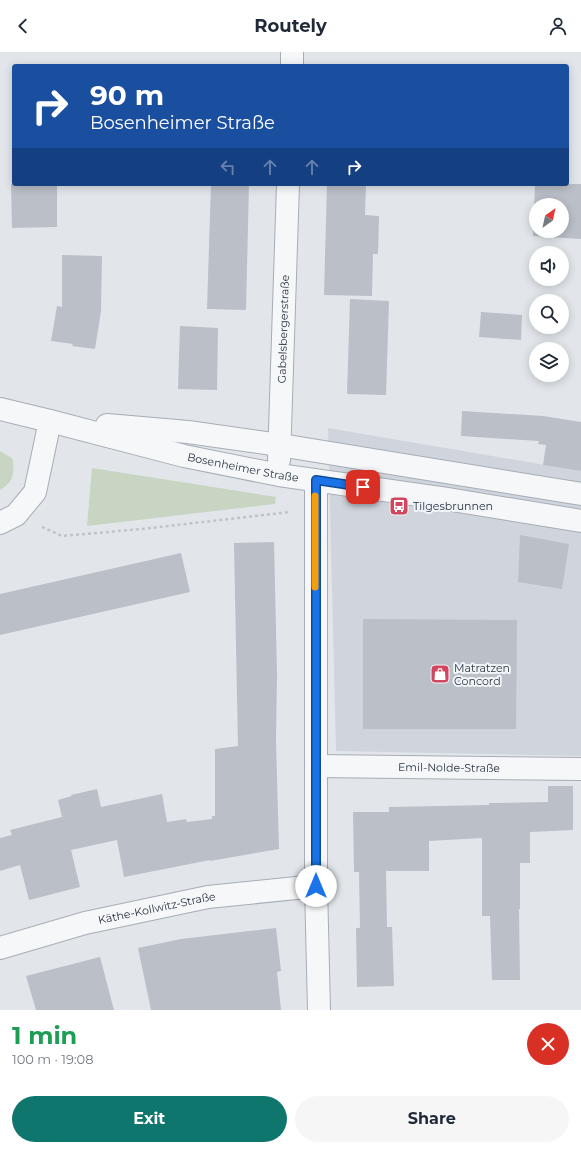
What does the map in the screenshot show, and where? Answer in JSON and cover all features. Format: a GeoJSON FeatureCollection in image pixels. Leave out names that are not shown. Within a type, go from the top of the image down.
{"type":"FeatureCollection","features":[{"type":"Feature","properties":{"kind":"street"},"geometry":{"type":"LineString","coordinates":[[292,52],[292,64]]}},
{"type":"Feature","properties":{"kind":"street","name":"Gabelsbergerstraße"},"geometry":{"type":"LineString","coordinates":[[279,475],[288,186]]}},
{"type":"Feature","properties":{"kind":"street","name":"Bosenheimer Straße"},"geometry":{"type":"LineString","coordinates":[[0,409],[50,420],[184,456],[279,475],[454,500],[581,521]]}},
{"type":"Feature","properties":{"kind":"street"},"geometry":{"type":"LineString","coordinates":[[8,519],[35,492],[50,420]]}},
{"type":"Feature","properties":{"kind":"street","name":"Bosenheimer Straße"},"geometry":{"type":"LineString","coordinates":[[50,420],[188,432],[280,445],[581,494]]}},
{"type":"Feature","properties":{"kind":"street"},"geometry":{"type":"LineString","coordinates":[[316,480],[316,886],[319,1010]]}},
{"type":"Feature","properties":{"kind":"street","name":"Emil-Nolde-Straße"},"geometry":{"type":"LineString","coordinates":[[316,766],[581,768]]}},
{"type":"Feature","properties":{"kind":"street","name":"Käthe-Kollwitz-Straße"},"geometry":{"type":"LineString","coordinates":[[0,948],[85,923],[208,897],[316,886]]}},
{"type":"Feature","properties":{"kind":"path"},"geometry":{"type":"LineString","coordinates":[[8,519],[62,536],[142,529],[295,512]]}},
{"type":"Feature","properties":{"kind":"shaded area"},"geometry":{"type":"Polygon","coordinates":[[[328,428],[581,471],[581,756],[336,751],[328,428]]]}},
{"type":"Feature","properties":{"kind":"green space"},"geometry":{"type":"Polygon","coordinates":[[[0,451],[13,459],[13,473],[11,481],[0,490],[0,451]]]}},
{"type":"Feature","properties":{"kind":"green space"},"geometry":{"type":"Polygon","coordinates":[[[92,468],[276,497],[275,504],[87,526],[92,468]]]}},
{"type":"Feature","properties":{"kind":"building"},"geometry":{"type":"Polygon","coordinates":[[[11,184],[12,186],[57,186],[57,227],[12,228],[11,184]]]}},
{"type":"Feature","properties":{"kind":"building"},"geometry":{"type":"Polygon","coordinates":[[[569,184],[581,184],[581,239],[565,238],[569,238],[569,198],[534,198],[535,186],[569,186],[569,184]]]}},
{"type":"Feature","properties":{"kind":"building"},"geometry":{"type":"Polygon","coordinates":[[[211,186],[249,186],[246,310],[207,309],[211,186]]]}},
{"type":"Feature","properties":{"kind":"building"},"geometry":{"type":"Polygon","coordinates":[[[327,186],[366,186],[365,215],[379,216],[378,254],[373,254],[372,296],[324,295],[327,186]]]}},
{"type":"Feature","properties":{"kind":"building"},"geometry":{"type":"Polygon","coordinates":[[[62,255],[102,256],[101,311],[95,349],[51,341],[57,306],[62,307],[62,255]]]}},
{"type":"Feature","properties":{"kind":"building"},"geometry":{"type":"Polygon","coordinates":[[[350,299],[389,301],[386,395],[347,394],[350,299]]]}},
{"type":"Feature","properties":{"kind":"building"},"geometry":{"type":"Polygon","coordinates":[[[481,312],[522,315],[521,340],[479,337],[481,312]]]}},
{"type":"Feature","properties":{"kind":"building"},"geometry":{"type":"Polygon","coordinates":[[[180,326],[218,328],[217,390],[178,389],[180,326]]]}},
{"type":"Feature","properties":{"kind":"building"},"geometry":{"type":"Polygon","coordinates":[[[462,411],[543,416],[581,422],[581,471],[543,465],[546,445],[538,444],[539,441],[461,436],[462,411]]]}},
{"type":"Feature","properties":{"kind":"building"},"geometry":{"type":"Polygon","coordinates":[[[520,535],[569,544],[562,589],[518,582],[520,535]]]}},
{"type":"Feature","properties":{"kind":"building"},"geometry":{"type":"Polygon","coordinates":[[[274,542],[277,674],[276,741],[279,849],[210,860],[124,877],[117,840],[71,850],[80,887],[29,900],[20,865],[0,871],[0,838],[12,835],[10,830],[62,817],[58,800],[72,796],[71,795],[97,789],[101,807],[162,794],[167,822],[186,819],[187,822],[212,819],[212,816],[215,816],[215,749],[238,746],[234,543],[274,542]]]}},
{"type":"Feature","properties":{"kind":"building"},"geometry":{"type":"Polygon","coordinates":[[[181,553],[190,592],[0,635],[0,594],[181,553]]]}},
{"type":"Feature","properties":{"kind":"building","name":"Matratzen Concord"},"geometry":{"type":"Polygon","coordinates":[[[363,619],[517,620],[516,729],[363,729],[363,619]]]}},
{"type":"Feature","properties":{"kind":"building"},"geometry":{"type":"Polygon","coordinates":[[[548,786],[573,786],[573,830],[530,832],[530,863],[520,863],[520,980],[492,980],[490,916],[482,916],[482,838],[429,841],[429,871],[386,871],[387,927],[392,927],[394,986],[357,987],[356,928],[360,928],[359,872],[354,872],[353,812],[389,812],[389,807],[548,802],[548,786]]]}},
{"type":"Feature","properties":{"kind":"building"},"geometry":{"type":"Polygon","coordinates":[[[276,928],[281,971],[277,972],[281,1010],[151,1010],[138,948],[181,939],[276,928]]]}},
{"type":"Feature","properties":{"kind":"building"},"geometry":{"type":"Polygon","coordinates":[[[100,957],[114,1010],[36,1010],[26,976],[100,957]]]}},
{"type":"Feature","properties":{"kind":"slow traffic"},"geometry":{"type":"LineString","coordinates":[[315,496],[315,587]]}},
{"type":"Feature","properties":{"kind":"place","name":"Tilgesbrunnen"},"geometry":{"type":"Point","coordinates":[399,506]}},
{"type":"Feature","properties":{"kind":"place","name":"Matratzen Concord"},"geometry":{"type":"Point","coordinates":[440,674]}},
{"type":"Feature","properties":{"kind":"route"},"geometry":{"type":"LineString","coordinates":[[316,886],[316,480],[363,487]]}}]}
